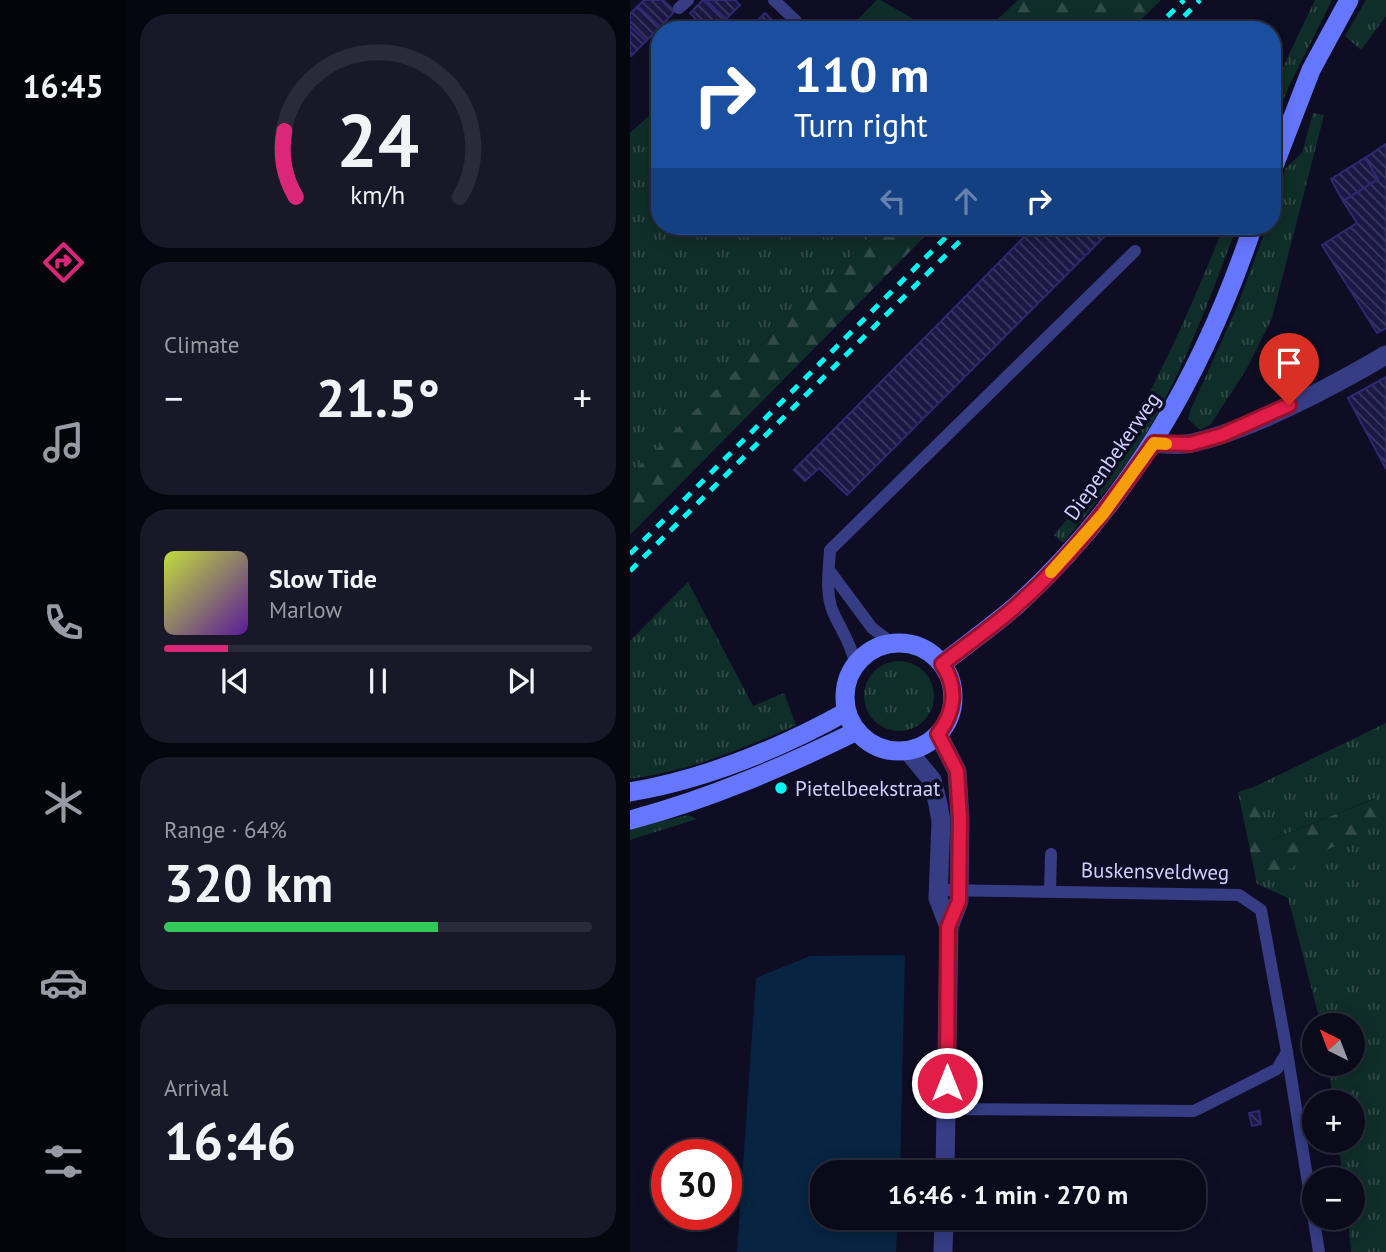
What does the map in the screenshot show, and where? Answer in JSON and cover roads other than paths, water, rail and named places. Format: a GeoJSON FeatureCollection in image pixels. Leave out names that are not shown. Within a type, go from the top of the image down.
{"type":"FeatureCollection","features":[{"type":"Feature","properties":{"kind":"main road"},"geometry":{"type":"LineString","coordinates":[[1281,148],[1311,70],[1349,0]]}},
{"type":"Feature","properties":{"kind":"main road","name":"Diepenbekerweg"},"geometry":{"type":"LineString","coordinates":[[942,664],[1015,607],[1059,564],[1103,514],[1154,443],[1205,351],[1250,235]]}},
{"type":"Feature","properties":{"kind":"main road"},"geometry":{"type":"LineString","coordinates":[[904,642],[927,650],[942,664],[950,678],[953,701],[951,713],[930,743],[908,751],[886,750],[874,746],[857,731],[846,712],[846,682],[855,663],[872,649],[904,642]]}},
{"type":"Feature","properties":{"kind":"main road"},"geometry":{"type":"LineString","coordinates":[[630,792],[731,765],[810,732],[846,712]]}},
{"type":"Feature","properties":{"kind":"main road"},"geometry":{"type":"LineString","coordinates":[[630,820],[683,806],[765,775],[857,731]]}},
{"type":"Feature","properties":{"kind":"street"},"geometry":{"type":"LineString","coordinates":[[1154,443],[1190,444],[1222,435],[1289,405],[1386,355]]}},
{"type":"Feature","properties":{"kind":"street"},"geometry":{"type":"LineString","coordinates":[[938,734],[957,771],[960,819],[959,901],[948,927]]}},
{"type":"Feature","properties":{"kind":"street"},"geometry":{"type":"LineString","coordinates":[[908,751],[932,780],[941,821],[938,898],[948,927],[945,1160]]}},
{"type":"Feature","properties":{"kind":"street"},"geometry":{"type":"LineString","coordinates":[[943,1252],[944,1230]]}},
{"type":"Feature","properties":{"kind":"lane"},"geometry":{"type":"LineString","coordinates":[[774,0],[796,21]]}},
{"type":"Feature","properties":{"kind":"lane"},"geometry":{"type":"LineString","coordinates":[[855,663],[849,639],[833,611],[829,596],[830,550],[1135,251]]}},
{"type":"Feature","properties":{"kind":"lane"},"geometry":{"type":"LineString","coordinates":[[829,569],[872,628],[892,643]]}},
{"type":"Feature","properties":{"kind":"lane"},"geometry":{"type":"LineString","coordinates":[[1050,891],[1051,855]]}},
{"type":"Feature","properties":{"kind":"lane","name":"Buskensveldweg"},"geometry":{"type":"LineString","coordinates":[[938,890],[1239,895],[1261,910],[1319,1252]]}},
{"type":"Feature","properties":{"kind":"lane"},"geometry":{"type":"LineString","coordinates":[[947,1109],[1195,1111],[1277,1069],[1287,1052]]}},
{"type":"Feature","properties":{"kind":"water"},"geometry":{"type":"Polygon","coordinates":[[[905,955],[900,1160],[810,1160],[810,1230],[897,1230],[896,1252],[737,1252],[739,1230],[742,1230],[742,1180],[756,978],[810,956],[905,955]]]}},
{"type":"Feature","properties":{"kind":"railway"},"geometry":{"type":"LineString","coordinates":[[1163,21],[1184,0]]}},
{"type":"Feature","properties":{"kind":"railway"},"geometry":{"type":"LineString","coordinates":[[1180,21],[1200,0]]}},
{"type":"Feature","properties":{"kind":"railway"},"geometry":{"type":"LineString","coordinates":[[630,554],[948,235]]}},
{"type":"Feature","properties":{"kind":"railway"},"geometry":{"type":"LineString","coordinates":[[630,571],[966,235]]}},
{"type":"Feature","properties":{"kind":"place","name":"Pietelbeekstraat"},"geometry":{"type":"Point","coordinates":[781,788]}}]}
